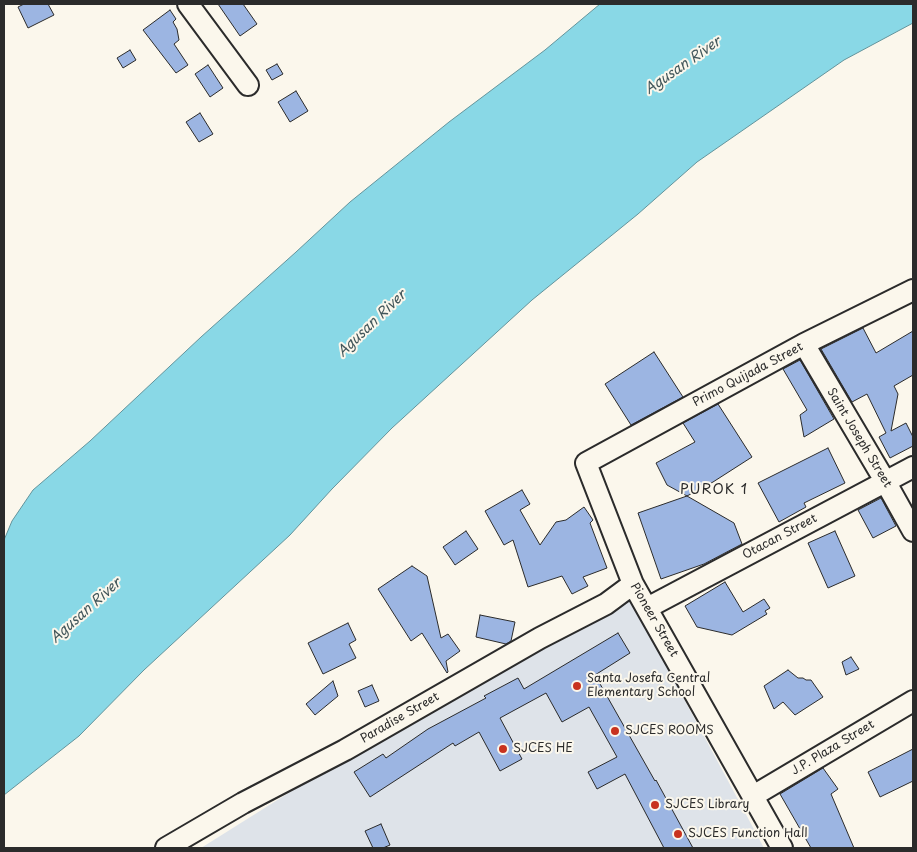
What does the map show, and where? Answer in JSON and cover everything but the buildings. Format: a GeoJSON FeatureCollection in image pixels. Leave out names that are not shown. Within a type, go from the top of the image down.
{"type":"FeatureCollection","features":[{"type":"Feature","properties":{"kind":"street"},"geometry":{"type":"LineString","coordinates":[[188,4],[248,85]]}},
{"type":"Feature","properties":{"kind":"street","name":"Primo Quijada Street"},"geometry":{"type":"LineString","coordinates":[[586,463],[804,344],[913,290]]}},
{"type":"Feature","properties":{"kind":"street","name":"Saint Joseph Street"},"geometry":{"type":"LineString","coordinates":[[804,344],[886,481],[913,531]]}},
{"type":"Feature","properties":{"kind":"street","name":"Pioneer Street"},"geometry":{"type":"LineString","coordinates":[[586,463],[633,584],[782,848]]}},
{"type":"Feature","properties":{"kind":"street","name":"Otacan Street"},"geometry":{"type":"LineString","coordinates":[[648,608],[913,467]]}},
{"type":"Feature","properties":{"kind":"street","name":"Paradise Street"},"geometry":{"type":"LineString","coordinates":[[166,848],[243,803],[345,750],[532,643],[606,604],[633,584]]}},
{"type":"Feature","properties":{"kind":"street","name":"J.P. Plaza Street"},"geometry":{"type":"LineString","coordinates":[[753,796],[913,701]]}},
{"type":"Feature","properties":{"kind":"shaded area","name":"Santa Josefa Central Elementary School"},"geometry":{"type":"Polygon","coordinates":[[[631,600],[764,848],[201,848],[322,772],[631,600]]]}},
{"type":"Feature","properties":{"kind":"water","name":"Agusan River"},"geometry":{"type":"Polygon","coordinates":[[[600,4],[913,4],[913,23],[844,60],[697,162],[638,214],[532,300],[392,428],[290,535],[144,670],[79,736],[4,795],[4,540],[12,521],[33,490],[90,441],[350,202],[449,122],[545,50],[600,4]]]}},
{"type":"Feature","properties":{"kind":"place","name":"Santa Josefa Central Elementary School"},"geometry":{"type":"Point","coordinates":[577,686]}},
{"type":"Feature","properties":{"kind":"place","name":"SJCES ROOMS"},"geometry":{"type":"Point","coordinates":[615,731]}},
{"type":"Feature","properties":{"kind":"place","name":"SJCES HE"},"geometry":{"type":"Point","coordinates":[503,749]}},
{"type":"Feature","properties":{"kind":"place","name":"SJCES Library"},"geometry":{"type":"Point","coordinates":[655,805]}},
{"type":"Feature","properties":{"kind":"place","name":"SJCES Function Hall"},"geometry":{"type":"Point","coordinates":[678,834]}},
{"type":"Feature","properties":{"kind":"district","name":"PUROK 1"},"geometry":{"type":"Point","coordinates":[714,490]}}]}
